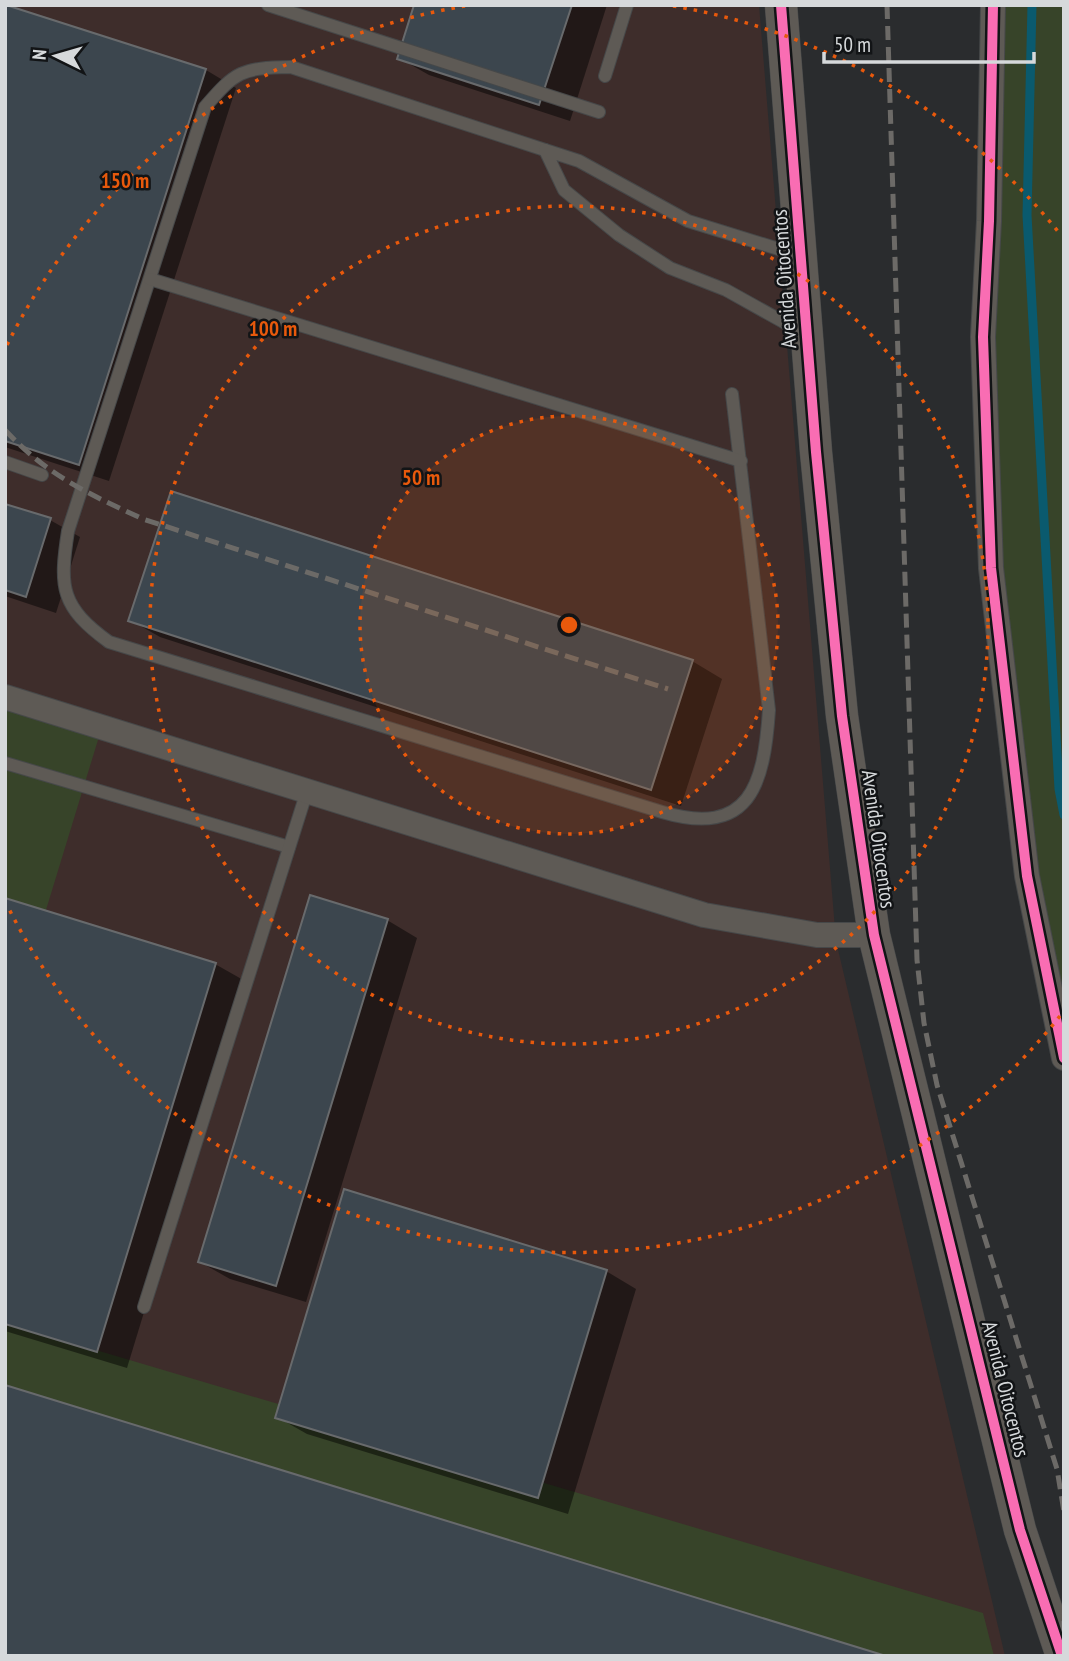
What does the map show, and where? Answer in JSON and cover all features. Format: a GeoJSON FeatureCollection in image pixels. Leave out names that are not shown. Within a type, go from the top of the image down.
{"type":"FeatureCollection","features":[{"type":"Feature","properties":{"kind":"street","name":"Avenida Oitocentos"},"geometry":{"type":"LineString","coordinates":[[781,5],[807,335],[842,716],[874,935],[1020,1530],[1062,1656]]}},
{"type":"Feature","properties":{"kind":"street"},"geometry":{"type":"LineString","coordinates":[[993,5],[983,349],[991,568],[1027,876],[1064,1058]]}},
{"type":"Feature","properties":{"kind":"street"},"geometry":{"type":"LineString","coordinates":[[5,697],[704,915],[817,935],[874,935]]}},
{"type":"Feature","properties":{"kind":"lane"},"geometry":{"type":"LineString","coordinates":[[268,5],[599,111]]}},
{"type":"Feature","properties":{"kind":"lane"},"geometry":{"type":"LineString","coordinates":[[605,76],[627,5]]}},
{"type":"Feature","properties":{"kind":"lane"},"geometry":{"type":"LineString","coordinates":[[733,394],[769,710],[766,756],[753,791],[735,811],[712,821],[690,820],[109,642],[85,624],[67,598],[62,567],[68,531],[205,107],[232,76],[265,68],[291,67],[579,161],[688,221],[801,257]]}},
{"type":"Feature","properties":{"kind":"lane"},"geometry":{"type":"LineString","coordinates":[[545,150],[564,190],[619,235],[670,268],[726,290],[807,335]]}},
{"type":"Feature","properties":{"kind":"lane"},"geometry":{"type":"LineString","coordinates":[[150,279],[741,461]]}},
{"type":"Feature","properties":{"kind":"lane"},"geometry":{"type":"LineString","coordinates":[[5,462],[42,475]]}},
{"type":"Feature","properties":{"kind":"lane"},"geometry":{"type":"LineString","coordinates":[[5,763],[289,847]]}},
{"type":"Feature","properties":{"kind":"lane"},"geometry":{"type":"LineString","coordinates":[[144,1307],[307,791]]}},
{"type":"Feature","properties":{"kind":"shaded area"},"geometry":{"type":"Polygon","coordinates":[[[5,5],[759,5],[836,941],[1005,1656],[5,1656],[5,5]]]}},
{"type":"Feature","properties":{"kind":"green space"},"geometry":{"type":"Polygon","coordinates":[[[989,5],[1064,5],[1064,1039],[1009,746],[986,402],[989,5]]]}},
{"type":"Feature","properties":{"kind":"green space"},"geometry":{"type":"Polygon","coordinates":[[[5,686],[105,717],[5,1044],[5,686]]]}},
{"type":"Feature","properties":{"kind":"green space"},"geometry":{"type":"Polygon","coordinates":[[[5,1323],[983,1613],[994,1656],[5,1656],[5,1323]]]}},
{"type":"Feature","properties":{"kind":"building"},"geometry":{"type":"Polygon","coordinates":[[[6,5],[206,69],[79,465],[5,441],[6,5]]]}},
{"type":"Feature","properties":{"kind":"building"},"geometry":{"type":"Polygon","coordinates":[[[414,5],[572,5],[539,105],[397,59],[414,5]]]}},
{"type":"Feature","properties":{"kind":"building"},"geometry":{"type":"Polygon","coordinates":[[[171,491],[693,660],[651,790],[128,621],[171,491]]]}},
{"type":"Feature","properties":{"kind":"building"},"geometry":{"type":"Polygon","coordinates":[[[5,504],[51,518],[26,597],[5,590],[5,504]]]}},
{"type":"Feature","properties":{"kind":"building"},"geometry":{"type":"Polygon","coordinates":[[[310,895],[388,919],[276,1286],[198,1262],[310,895]]]}},
{"type":"Feature","properties":{"kind":"building"},"geometry":{"type":"Polygon","coordinates":[[[5,898],[216,963],[97,1352],[5,1324],[5,898]]]}},
{"type":"Feature","properties":{"kind":"building"},"geometry":{"type":"Polygon","coordinates":[[[344,1189],[607,1270],[538,1498],[275,1418],[344,1189]]]}},
{"type":"Feature","properties":{"kind":"building"},"geometry":{"type":"Polygon","coordinates":[[[5,1385],[886,1656],[5,1656],[5,1385]]]}},
{"type":"Feature","properties":{"kind":"waterway"},"geometry":{"type":"LineString","coordinates":[[1032,5],[1027,215],[1059,789],[1064,815]]}},
{"type":"Feature","properties":{"kind":"railway"},"geometry":{"type":"LineString","coordinates":[[887,5],[917,960],[924,1023],[937,1085],[1057,1469],[1064,1512]]}},
{"type":"Feature","properties":{"kind":"railway"},"geometry":{"type":"LineString","coordinates":[[5,430],[53,472],[86,492],[143,519],[668,689]]}},
{"type":"Feature","properties":{"kind":"railway"},"geometry":{"type":"LineString","coordinates":[[1060,1656],[1064,1614]]}},
{"type":"Feature","properties":{"kind":"cycle path"},"geometry":{"type":"LineString","coordinates":[[781,5],[816,452],[842,716],[874,935],[1020,1530],[1062,1656]]}},
{"type":"Feature","properties":{"kind":"cycle path"},"geometry":{"type":"LineString","coordinates":[[993,5],[989,221],[983,337],[991,568],[1027,876],[1064,1058]]}}]}
